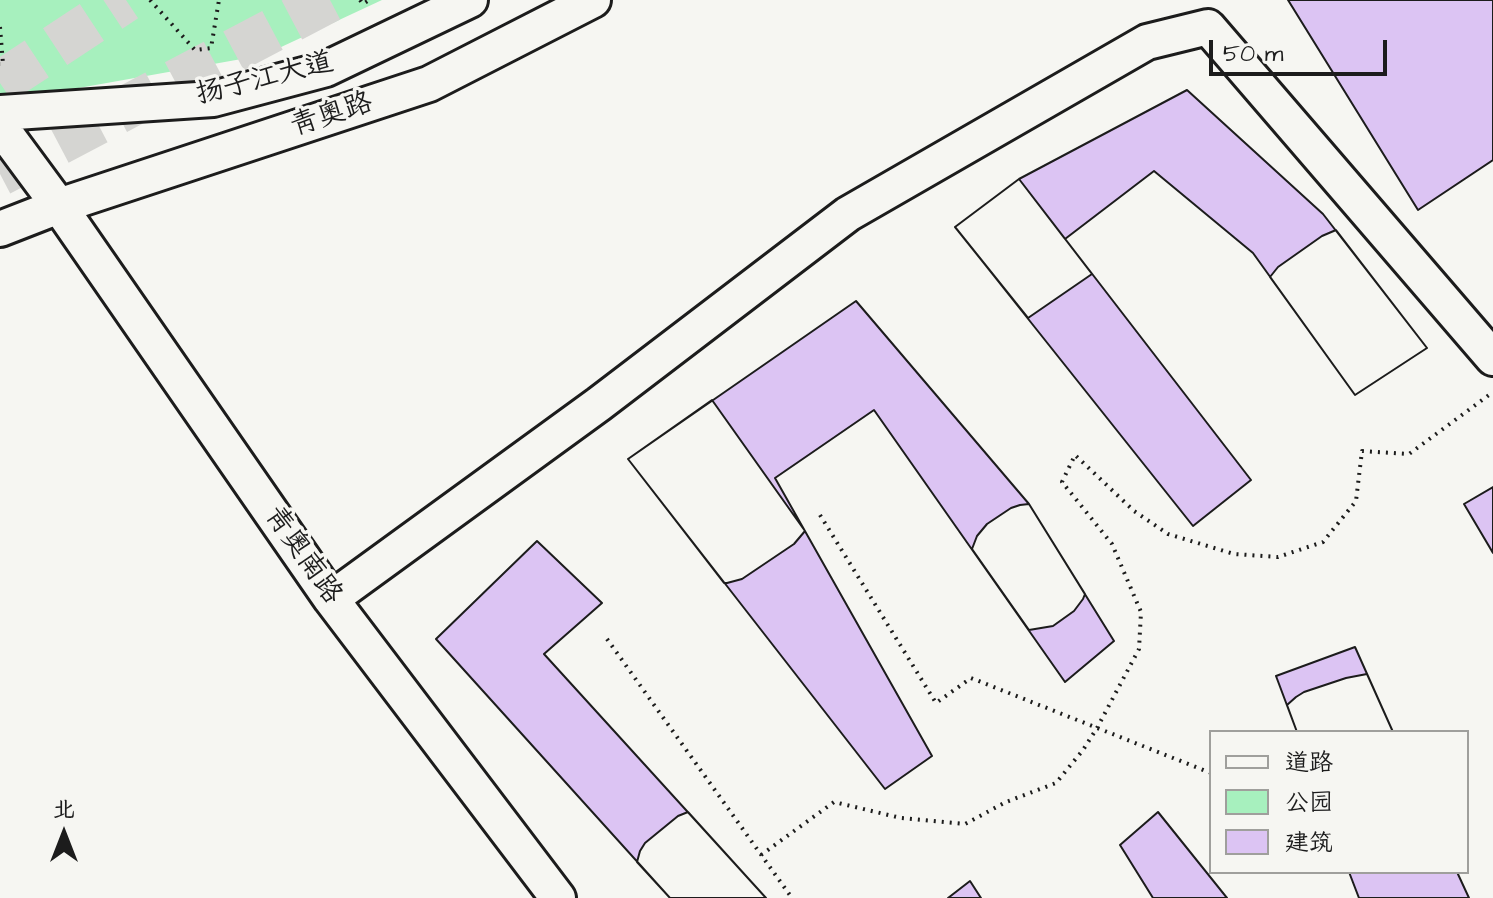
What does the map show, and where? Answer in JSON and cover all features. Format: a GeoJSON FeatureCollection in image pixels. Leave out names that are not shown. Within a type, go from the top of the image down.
{"type":"FeatureCollection","features":[{"type":"Feature","properties":{"kind":"street","name":"扬子江大道"},"geometry":{"type":"LineString","coordinates":[[0,113],[213,99],[326,69],[470,0]]}},
{"type":"Feature","properties":{"kind":"street","name":"青奥路"},"geometry":{"type":"LineString","coordinates":[[0,229],[59,206],[429,84],[558,12],[593,0]]}},
{"type":"Feature","properties":{"kind":"street"},"geometry":{"type":"LineString","coordinates":[[331,599],[599,404],[848,214],[1147,42],[1208,27],[1493,358]]}},
{"type":"Feature","properties":{"kind":"street","name":"青奥南路"},"geometry":{"type":"LineString","coordinates":[[0,126],[59,206],[331,599],[558,898]]}},
{"type":"Feature","properties":{"kind":"path"},"geometry":{"type":"LineString","coordinates":[[150,0],[195,50],[211,48],[219,0]]}},
{"type":"Feature","properties":{"kind":"path"},"geometry":{"type":"LineString","coordinates":[[360,0],[363,4],[369,0]]}},
{"type":"Feature","properties":{"kind":"path"},"geometry":{"type":"LineString","coordinates":[[0,27],[3,64],[0,64]]}},
{"type":"Feature","properties":{"kind":"path"},"geometry":{"type":"LineString","coordinates":[[761,855],[834,802],[901,818],[965,824],[1006,802],[1056,783],[1083,750],[1139,649],[1141,612],[1112,544],[1062,482],[1075,455],[1134,511],[1168,534],[1234,554],[1278,557],[1323,542],[1356,501],[1362,451],[1409,454],[1493,392]]}},
{"type":"Feature","properties":{"kind":"path"},"geometry":{"type":"LineString","coordinates":[[820,515],[936,703],[971,678],[1209,772]]}},
{"type":"Feature","properties":{"kind":"path"},"geometry":{"type":"LineString","coordinates":[[607,639],[792,898]]}},
{"type":"Feature","properties":{"kind":"green space"},"geometry":{"type":"Polygon","coordinates":[[[0,0],[382,0],[264,55],[0,102],[0,0]]]}},
{"type":"Feature","properties":{"kind":"building"},"geometry":{"type":"Polygon","coordinates":[[[1288,0],[1493,0],[1493,160],[1418,210],[1288,0]]]}},
{"type":"Feature","properties":{"kind":"building"},"geometry":{"type":"Polygon","coordinates":[[[1187,90],[1323,214],[1427,348],[1355,395],[1253,253],[1154,171],[1065,239],[1019,179],[1187,90]]]}},
{"type":"Feature","properties":{"kind":"building"},"geometry":{"type":"Polygon","coordinates":[[[1019,179],[1251,480],[1193,526],[955,227],[1019,179]]]}},
{"type":"Feature","properties":{"kind":"building"},"geometry":{"type":"Polygon","coordinates":[[[1019,179],[1092,274],[1028,318],[955,227],[1019,179]]]}},
{"type":"Feature","properties":{"kind":"building"},"geometry":{"type":"Polygon","coordinates":[[[1336,230],[1427,348],[1355,395],[1270,277],[1278,267],[1322,236],[1336,230]]]}},
{"type":"Feature","properties":{"kind":"building"},"geometry":{"type":"Polygon","coordinates":[[[856,301],[1029,504],[1114,641],[1065,682],[874,410],[775,478],[932,756],[885,789],[628,459],[856,301]]]}},
{"type":"Feature","properties":{"kind":"building"},"geometry":{"type":"Polygon","coordinates":[[[712,400],[805,531],[794,544],[742,579],[727,583],[628,459],[712,400]]]}},
{"type":"Feature","properties":{"kind":"building"},"geometry":{"type":"Polygon","coordinates":[[[1493,487],[1493,553],[1464,504],[1493,487]]]}},
{"type":"Feature","properties":{"kind":"building"},"geometry":{"type":"Polygon","coordinates":[[[1029,504],[1085,594],[1074,611],[1053,626],[1029,630],[972,549],[977,536],[987,524],[1011,508],[1029,504]]]}},
{"type":"Feature","properties":{"kind":"building"},"geometry":{"type":"Polygon","coordinates":[[[537,541],[602,603],[544,654],[766,898],[670,898],[436,639],[537,541]]]}},
{"type":"Feature","properties":{"kind":"building"},"geometry":{"type":"Polygon","coordinates":[[[1355,647],[1392,730],[1296,730],[1276,676],[1355,647]]]}},
{"type":"Feature","properties":{"kind":"building"},"geometry":{"type":"Polygon","coordinates":[[[1367,674],[1392,730],[1296,730],[1287,705],[1304,692],[1367,674]]]}},
{"type":"Feature","properties":{"kind":"building"},"geometry":{"type":"Polygon","coordinates":[[[688,812],[766,898],[670,898],[637,862],[645,843],[678,816],[688,812]]]}},
{"type":"Feature","properties":{"kind":"building"},"geometry":{"type":"Polygon","coordinates":[[[1158,812],[1227,898],[1153,898],[1120,845],[1158,812]]]}},
{"type":"Feature","properties":{"kind":"building"},"geometry":{"type":"Polygon","coordinates":[[[1350,874],[1458,874],[1469,898],[1359,898],[1350,874]]]}},
{"type":"Feature","properties":{"kind":"building"},"geometry":{"type":"Polygon","coordinates":[[[970,881],[981,898],[948,898],[970,881]]]}},
{"type":"Feature","properties":{"kind":"tunnel"},"geometry":{"type":"LineString","coordinates":[[0,83],[126,0]]}},
{"type":"Feature","properties":{"kind":"tunnel"},"geometry":{"type":"LineString","coordinates":[[0,174],[330,0]]}}]}
